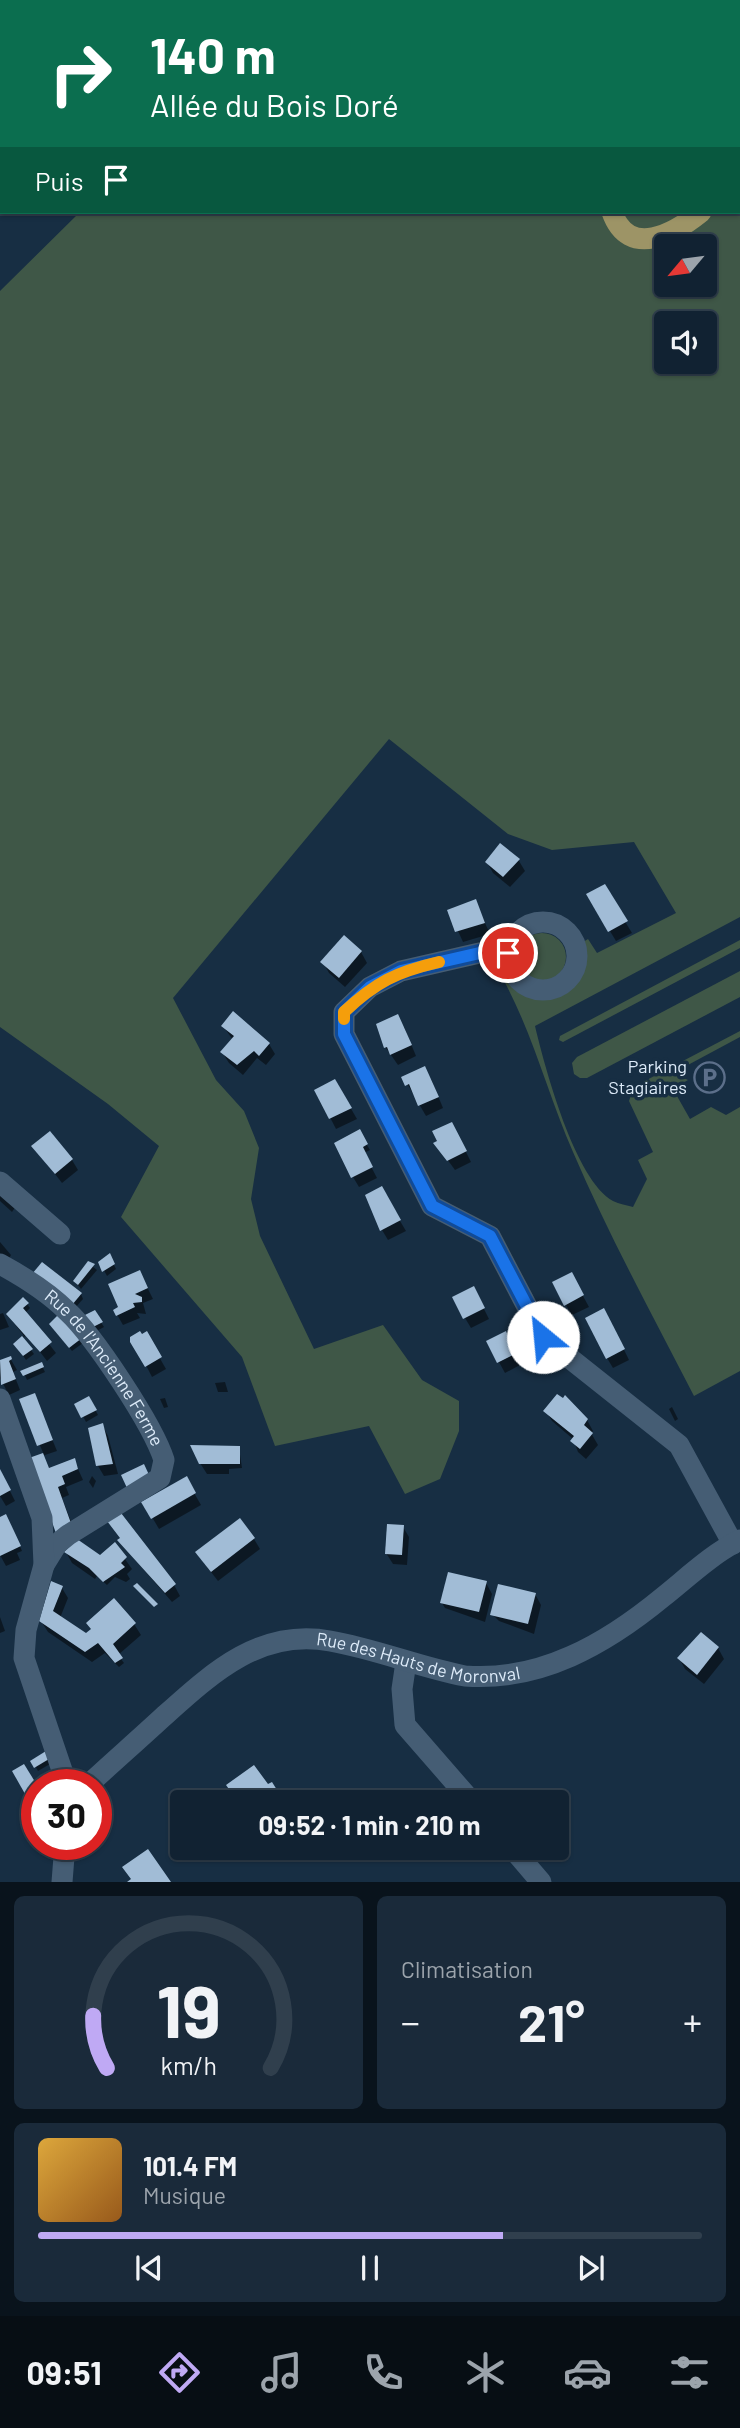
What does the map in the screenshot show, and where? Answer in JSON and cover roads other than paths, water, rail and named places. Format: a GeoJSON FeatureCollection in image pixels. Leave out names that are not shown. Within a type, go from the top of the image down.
{"type":"FeatureCollection","features":[{"type":"Feature","properties":{"kind":"main road"},"geometry":{"type":"LineString","coordinates":[[613,214],[615,220],[631,234],[652,239],[672,233],[698,214]]}},
{"type":"Feature","properties":{"kind":"street"},"geometry":{"type":"LineString","coordinates":[[510,946],[401,971],[370,987],[344,1012],[344,1034],[432,1206],[490,1236],[543,1337],[679,1445],[736,1542]]}},
{"type":"Feature","properties":{"kind":"street"},"geometry":{"type":"LineString","coordinates":[[0,1182],[60,1234]]}},
{"type":"Feature","properties":{"kind":"street","name":"Rue de l'Ancienne Ferme"},"geometry":{"type":"LineString","coordinates":[[0,1264],[52,1297],[76,1320],[148,1427],[164,1460],[160,1478],[68,1535],[57,1544],[44,1565]]}},
{"type":"Feature","properties":{"kind":"street"},"geometry":{"type":"LineString","coordinates":[[0,1399],[42,1518],[44,1565],[26,1630],[24,1658],[59,1756],[72,1769]]}},
{"type":"Feature","properties":{"kind":"street","name":"Rue des Hauts de Moronval"},"geometry":{"type":"LineString","coordinates":[[94,1769],[208,1677],[238,1657],[264,1645],[296,1639],[323,1640],[441,1671],[486,1678],[543,1668],[608,1636],[736,1542]]}},
{"type":"Feature","properties":{"kind":"street"},"geometry":{"type":"LineString","coordinates":[[406,1662],[402,1689],[405,1725],[462,1790]]}},
{"type":"Feature","properties":{"kind":"street"},"geometry":{"type":"LineString","coordinates":[[62,1882],[64,1860]]}},
{"type":"Feature","properties":{"kind":"street"},"geometry":{"type":"LineString","coordinates":[[76,1860],[77,1882]]}},
{"type":"Feature","properties":{"kind":"street"},"geometry":{"type":"LineString","coordinates":[[522,1860],[541,1882]]}},
{"type":"Feature","properties":{"kind":"place","name":"Parking Stagiaires"},"geometry":{"type":"Point","coordinates":[710,1077]}}]}
